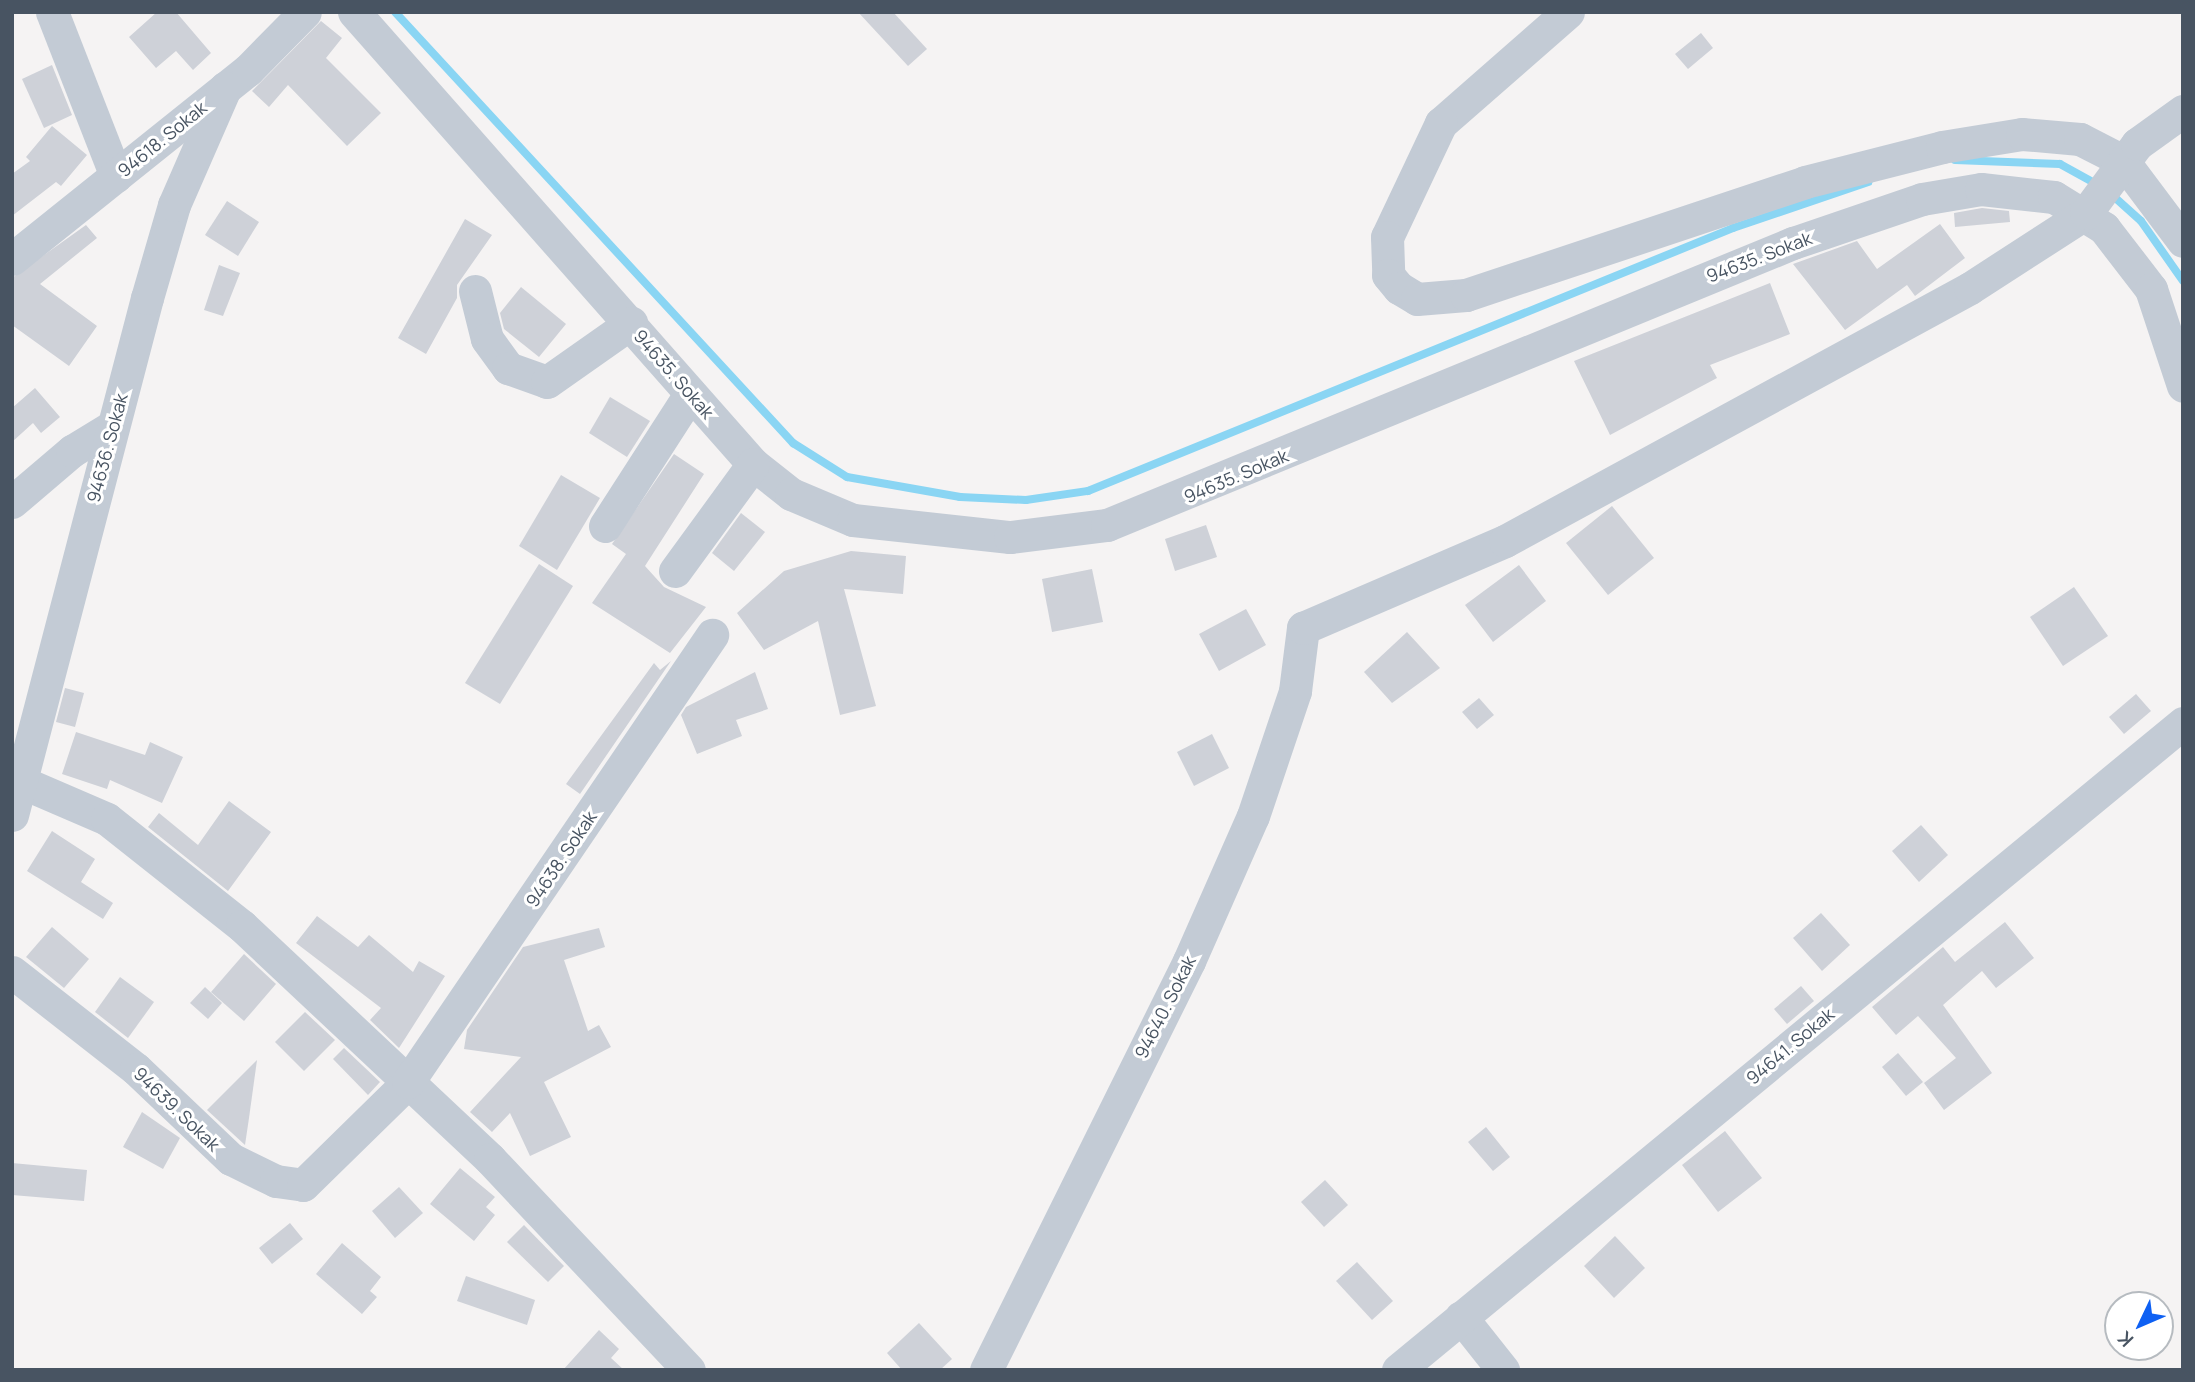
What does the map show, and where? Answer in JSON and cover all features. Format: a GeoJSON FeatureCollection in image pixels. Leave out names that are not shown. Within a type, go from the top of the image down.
{"type":"FeatureCollection","features":[{"type":"Feature","properties":{"kind":"street"},"geometry":{"type":"LineString","coordinates":[[51,12],[116,176]]}},
{"type":"Feature","properties":{"kind":"street","name":"94618. Sokak"},"geometry":{"type":"LineString","coordinates":[[12,259],[225,88],[305,12]]}},
{"type":"Feature","properties":{"kind":"street","name":"94635. Sokak"},"geometry":{"type":"LineString","coordinates":[[354,12],[753,464],[791,494],[853,520],[947,534],[1060,534],[1169,504],[1609,315],[1922,199],[2005,189],[2054,197],[2086,213],[2151,289],[2183,386]]}},
{"type":"Feature","properties":{"kind":"street"},"geometry":{"type":"LineString","coordinates":[[1568,12],[1441,123],[1387,237],[1388,275],[1399,289],[1417,299],[1466,295],[1805,182],[1990,137],[2080,139],[2123,161],[2183,241]]}},
{"type":"Feature","properties":{"kind":"street","name":"94636. Sokak"},"geometry":{"type":"LineString","coordinates":[[12,815],[16,778],[174,205],[225,88]]}},
{"type":"Feature","properties":{"kind":"street"},"geometry":{"type":"LineString","coordinates":[[2086,213],[2123,161],[2151,131],[2183,111]]}},
{"type":"Feature","properties":{"kind":"street","name":"94640. Sokak"},"geometry":{"type":"LineString","coordinates":[[985,1370],[1189,961],[1254,816],[1295,691],[1303,628],[1505,541],[1970,288],[2086,213]]}},
{"type":"Feature","properties":{"kind":"street"},"geometry":{"type":"LineString","coordinates":[[474,291],[487,339],[508,368],[547,382],[631,323]]}},
{"type":"Feature","properties":{"kind":"street"},"geometry":{"type":"LineString","coordinates":[[604,526],[690,394]]}},
{"type":"Feature","properties":{"kind":"street"},"geometry":{"type":"LineString","coordinates":[[12,502],[72,451],[113,426]]}},
{"type":"Feature","properties":{"kind":"street"},"geometry":{"type":"LineString","coordinates":[[675,571],[753,464]]}},
{"type":"Feature","properties":{"kind":"street","name":"94638. Sokak"},"geometry":{"type":"LineString","coordinates":[[408,1082],[712,635]]}},
{"type":"Feature","properties":{"kind":"street","name":"94641. Sokak"},"geometry":{"type":"LineString","coordinates":[[1398,1370],[2183,723]]}},
{"type":"Feature","properties":{"kind":"street"},"geometry":{"type":"LineString","coordinates":[[16,778],[107,819],[180,873],[408,1082],[689,1370]]}},
{"type":"Feature","properties":{"kind":"street","name":"94639. Sokak"},"geometry":{"type":"LineString","coordinates":[[12,972],[136,1069],[212,1145],[284,1183],[313,1179],[408,1082]]}},
{"type":"Feature","properties":{"kind":"street"},"geometry":{"type":"LineString","coordinates":[[1461,1317],[1503,1370]]}},
{"type":"Feature","properties":{"kind":"building"},"geometry":{"type":"Polygon","coordinates":[[[157,12],[176,12],[211,53],[193,70],[176,51],[156,68],[129,37],[157,12]]]}},
{"type":"Feature","properties":{"kind":"building"},"geometry":{"type":"Polygon","coordinates":[[[858,12],[893,12],[927,49],[908,66],[858,12]]]}},
{"type":"Feature","properties":{"kind":"building"},"geometry":{"type":"Polygon","coordinates":[[[321,21],[342,38],[326,58],[381,113],[347,146],[288,85],[269,107],[252,91],[321,21]]]}},
{"type":"Feature","properties":{"kind":"building"},"geometry":{"type":"Polygon","coordinates":[[[1701,33],[1713,48],[1688,69],[1675,54],[1701,33]]]}},
{"type":"Feature","properties":{"kind":"building"},"geometry":{"type":"Polygon","coordinates":[[[52,65],[72,115],[44,128],[22,79],[52,65]]]}},
{"type":"Feature","properties":{"kind":"building"},"geometry":{"type":"Polygon","coordinates":[[[52,126],[87,155],[61,186],[56,182],[12,216],[12,174],[30,161],[26,157],[52,126]]]}},
{"type":"Feature","properties":{"kind":"building"},"geometry":{"type":"Polygon","coordinates":[[[227,201],[259,222],[238,256],[205,235],[227,201]]]}},
{"type":"Feature","properties":{"kind":"building"},"geometry":{"type":"Polygon","coordinates":[[[1982,208],[2009,211],[2010,222],[1955,227],[1954,213],[1982,208]]]}},
{"type":"Feature","properties":{"kind":"building"},"geometry":{"type":"Polygon","coordinates":[[[465,219],[492,235],[457,285],[457,298],[426,354],[398,338],[465,219]]]}},
{"type":"Feature","properties":{"kind":"building"},"geometry":{"type":"Polygon","coordinates":[[[1940,224],[1965,258],[1915,296],[1907,285],[1845,330],[1793,264],[1857,241],[1877,269],[1940,224]]]}},
{"type":"Feature","properties":{"kind":"building"},"geometry":{"type":"Polygon","coordinates":[[[86,225],[97,238],[40,284],[97,326],[69,366],[12,325],[12,278],[86,225]]]}},
{"type":"Feature","properties":{"kind":"building"},"geometry":{"type":"Polygon","coordinates":[[[219,265],[240,273],[223,316],[204,310],[219,265]]]}},
{"type":"Feature","properties":{"kind":"building"},"geometry":{"type":"Polygon","coordinates":[[[1770,283],[1790,334],[1710,365],[1717,378],[1610,435],[1574,361],[1770,283]]]}},
{"type":"Feature","properties":{"kind":"building"},"geometry":{"type":"Polygon","coordinates":[[[521,287],[566,324],[539,357],[504,329],[500,313],[521,287]]]}},
{"type":"Feature","properties":{"kind":"building"},"geometry":{"type":"Polygon","coordinates":[[[35,388],[60,417],[41,433],[33,423],[12,442],[12,408],[35,388]]]}},
{"type":"Feature","properties":{"kind":"building"},"geometry":{"type":"Polygon","coordinates":[[[610,397],[650,421],[627,457],[589,433],[610,397]]]}},
{"type":"Feature","properties":{"kind":"building"},"geometry":{"type":"Polygon","coordinates":[[[674,454],[704,474],[645,566],[664,587],[706,607],[670,653],[592,603],[626,554],[612,544],[674,454]]]}},
{"type":"Feature","properties":{"kind":"building"},"geometry":{"type":"Polygon","coordinates":[[[561,475],[600,498],[557,570],[519,546],[561,475]]]}},
{"type":"Feature","properties":{"kind":"building"},"geometry":{"type":"Polygon","coordinates":[[[1612,506],[1654,558],[1608,595],[1566,543],[1612,506]]]}},
{"type":"Feature","properties":{"kind":"building"},"geometry":{"type":"Polygon","coordinates":[[[741,513],[765,532],[734,571],[712,553],[741,513]]]}},
{"type":"Feature","properties":{"kind":"building"},"geometry":{"type":"Polygon","coordinates":[[[1206,525],[1217,557],[1175,571],[1165,539],[1206,525]]]}},
{"type":"Feature","properties":{"kind":"building"},"geometry":{"type":"Polygon","coordinates":[[[851,551],[906,556],[903,594],[844,589],[876,706],[840,715],[818,621],[764,650],[737,613],[784,571],[851,551]]]}},
{"type":"Feature","properties":{"kind":"building"},"geometry":{"type":"Polygon","coordinates":[[[539,564],[573,586],[500,704],[465,683],[539,564]]]}},
{"type":"Feature","properties":{"kind":"building"},"geometry":{"type":"Polygon","coordinates":[[[1519,565],[1546,601],[1493,642],[1465,605],[1519,565]]]}},
{"type":"Feature","properties":{"kind":"building"},"geometry":{"type":"Polygon","coordinates":[[[1092,569],[1103,622],[1052,632],[1042,579],[1092,569]]]}},
{"type":"Feature","properties":{"kind":"building"},"geometry":{"type":"Polygon","coordinates":[[[2074,587],[2108,636],[2063,666],[2030,617],[2074,587]]]}},
{"type":"Feature","properties":{"kind":"building"},"geometry":{"type":"Polygon","coordinates":[[[1246,609],[1266,645],[1219,671],[1199,634],[1246,609]]]}},
{"type":"Feature","properties":{"kind":"building"},"geometry":{"type":"Polygon","coordinates":[[[1407,632],[1440,668],[1392,703],[1364,672],[1407,632]]]}},
{"type":"Feature","properties":{"kind":"building"},"geometry":{"type":"Polygon","coordinates":[[[671,661],[580,794],[566,784],[654,663],[660,670],[671,661]]]}},
{"type":"Feature","properties":{"kind":"building"},"geometry":{"type":"Polygon","coordinates":[[[755,672],[768,709],[736,720],[742,736],[697,754],[681,715],[686,707],[755,672]]]}},
{"type":"Feature","properties":{"kind":"building"},"geometry":{"type":"Polygon","coordinates":[[[65,688],[84,693],[75,727],[56,722],[65,688]]]}},
{"type":"Feature","properties":{"kind":"building"},"geometry":{"type":"Polygon","coordinates":[[[2136,694],[2151,711],[2124,734],[2109,717],[2136,694]]]}},
{"type":"Feature","properties":{"kind":"building"},"geometry":{"type":"Polygon","coordinates":[[[1479,698],[1494,715],[1477,729],[1462,712],[1479,698]]]}},
{"type":"Feature","properties":{"kind":"building"},"geometry":{"type":"Polygon","coordinates":[[[76,732],[145,755],[150,742],[183,757],[162,803],[110,780],[107,789],[62,774],[76,732]]]}},
{"type":"Feature","properties":{"kind":"building"},"geometry":{"type":"Polygon","coordinates":[[[1212,734],[1229,768],[1194,786],[1177,752],[1212,734]]]}},
{"type":"Feature","properties":{"kind":"building"},"geometry":{"type":"Polygon","coordinates":[[[229,801],[271,832],[228,891],[148,827],[159,813],[198,845],[229,801]]]}},
{"type":"Feature","properties":{"kind":"building"},"geometry":{"type":"Polygon","coordinates":[[[1921,825],[1948,855],[1919,882],[1892,851],[1921,825]]]}},
{"type":"Feature","properties":{"kind":"building"},"geometry":{"type":"Polygon","coordinates":[[[52,831],[95,859],[81,882],[113,903],[103,919],[27,871],[52,831]]]}},
{"type":"Feature","properties":{"kind":"building"},"geometry":{"type":"Polygon","coordinates":[[[1821,913],[1850,945],[1822,971],[1793,938],[1821,913]]]}},
{"type":"Feature","properties":{"kind":"building"},"geometry":{"type":"Polygon","coordinates":[[[317,916],[358,947],[369,935],[413,972],[419,961],[445,976],[399,1048],[370,1020],[381,1008],[296,943],[317,916]]]}},
{"type":"Feature","properties":{"kind":"building"},"geometry":{"type":"Polygon","coordinates":[[[2005,922],[2034,958],[1996,988],[1982,971],[1943,1005],[1992,1073],[1944,1110],[1924,1083],[1956,1058],[1918,1016],[1896,1035],[1872,1007],[1943,947],[1955,962],[2005,922]]]}},
{"type":"Feature","properties":{"kind":"building"},"geometry":{"type":"Polygon","coordinates":[[[52,927],[89,959],[64,988],[26,957],[52,927]]]}},
{"type":"Feature","properties":{"kind":"building"},"geometry":{"type":"Polygon","coordinates":[[[599,928],[605,947],[564,960],[588,1031],[599,1025],[611,1047],[544,1082],[571,1137],[530,1156],[510,1113],[492,1132],[470,1112],[521,1057],[464,1049],[467,1030],[523,947],[599,928]]]}},
{"type":"Feature","properties":{"kind":"building"},"geometry":{"type":"Polygon","coordinates":[[[244,954],[276,984],[244,1021],[211,992],[244,954]]]}},
{"type":"Feature","properties":{"kind":"building"},"geometry":{"type":"Polygon","coordinates":[[[120,977],[154,1002],[128,1038],[95,1012],[120,977]]]}},
{"type":"Feature","properties":{"kind":"building"},"geometry":{"type":"Polygon","coordinates":[[[1801,986],[1814,1001],[1787,1024],[1774,1009],[1801,986]]]}},
{"type":"Feature","properties":{"kind":"building"},"geometry":{"type":"Polygon","coordinates":[[[205,987],[222,1003],[208,1019],[190,1003],[205,987]]]}},
{"type":"Feature","properties":{"kind":"building"},"geometry":{"type":"Polygon","coordinates":[[[305,1012],[335,1040],[304,1071],[275,1042],[305,1012]]]}},
{"type":"Feature","properties":{"kind":"building"},"geometry":{"type":"Polygon","coordinates":[[[344,1048],[380,1082],[368,1095],[333,1059],[344,1048]]]}},
{"type":"Feature","properties":{"kind":"building"},"geometry":{"type":"Polygon","coordinates":[[[1898,1053],[1923,1082],[1906,1096],[1882,1067],[1898,1053]]]}},
{"type":"Feature","properties":{"kind":"building"},"geometry":{"type":"Polygon","coordinates":[[[257,1060],[249,1118],[245,1145],[207,1110],[257,1060]]]}},
{"type":"Feature","properties":{"kind":"building"},"geometry":{"type":"Polygon","coordinates":[[[142,1112],[180,1138],[163,1169],[123,1147],[142,1112]]]}},
{"type":"Feature","properties":{"kind":"building"},"geometry":{"type":"Polygon","coordinates":[[[1486,1127],[1510,1157],[1493,1171],[1468,1142],[1486,1127]]]}},
{"type":"Feature","properties":{"kind":"building"},"geometry":{"type":"Polygon","coordinates":[[[1725,1131],[1762,1178],[1718,1212],[1682,1165],[1725,1131]]]}},
{"type":"Feature","properties":{"kind":"building"},"geometry":{"type":"Polygon","coordinates":[[[12,1163],[87,1170],[84,1201],[12,1195],[12,1163]]]}},
{"type":"Feature","properties":{"kind":"building"},"geometry":{"type":"Polygon","coordinates":[[[460,1168],[495,1197],[486,1207],[495,1215],[474,1241],[430,1204],[460,1168]]]}},
{"type":"Feature","properties":{"kind":"building"},"geometry":{"type":"Polygon","coordinates":[[[1325,1180],[1348,1205],[1324,1227],[1301,1202],[1325,1180]]]}},
{"type":"Feature","properties":{"kind":"building"},"geometry":{"type":"Polygon","coordinates":[[[399,1187],[423,1213],[395,1238],[372,1211],[399,1187]]]}},
{"type":"Feature","properties":{"kind":"building"},"geometry":{"type":"Polygon","coordinates":[[[290,1223],[303,1239],[272,1264],[259,1248],[290,1223]]]}},
{"type":"Feature","properties":{"kind":"building"},"geometry":{"type":"Polygon","coordinates":[[[524,1225],[564,1266],[548,1282],[507,1242],[524,1225]]]}},
{"type":"Feature","properties":{"kind":"building"},"geometry":{"type":"Polygon","coordinates":[[[1615,1236],[1645,1268],[1614,1298],[1584,1266],[1615,1236]]]}},
{"type":"Feature","properties":{"kind":"building"},"geometry":{"type":"Polygon","coordinates":[[[342,1243],[381,1277],[370,1291],[377,1297],[362,1314],[316,1274],[342,1243]]]}},
{"type":"Feature","properties":{"kind":"building"},"geometry":{"type":"Polygon","coordinates":[[[1357,1262],[1393,1301],[1372,1320],[1336,1281],[1357,1262]]]}},
{"type":"Feature","properties":{"kind":"building"},"geometry":{"type":"Polygon","coordinates":[[[466,1276],[535,1300],[527,1325],[457,1301],[466,1276]]]}},
{"type":"Feature","properties":{"kind":"building"},"geometry":{"type":"Polygon","coordinates":[[[919,1323],[952,1359],[940,1370],[902,1370],[887,1353],[919,1323]]]}},
{"type":"Feature","properties":{"kind":"building"},"geometry":{"type":"Polygon","coordinates":[[[599,1330],[619,1349],[611,1358],[624,1370],[563,1370],[599,1330]]]}},
{"type":"Feature","properties":{"kind":"waterway"},"geometry":{"type":"LineString","coordinates":[[395,12],[793,443],[847,477],[960,497],[1026,500],[1088,491],[1733,228],[1868,182]]}},
{"type":"Feature","properties":{"kind":"waterway"},"geometry":{"type":"LineString","coordinates":[[1955,160],[2060,164],[2098,185]]}},
{"type":"Feature","properties":{"kind":"waterway"},"geometry":{"type":"LineString","coordinates":[[2111,194],[2141,221],[2183,281]]}}]}
